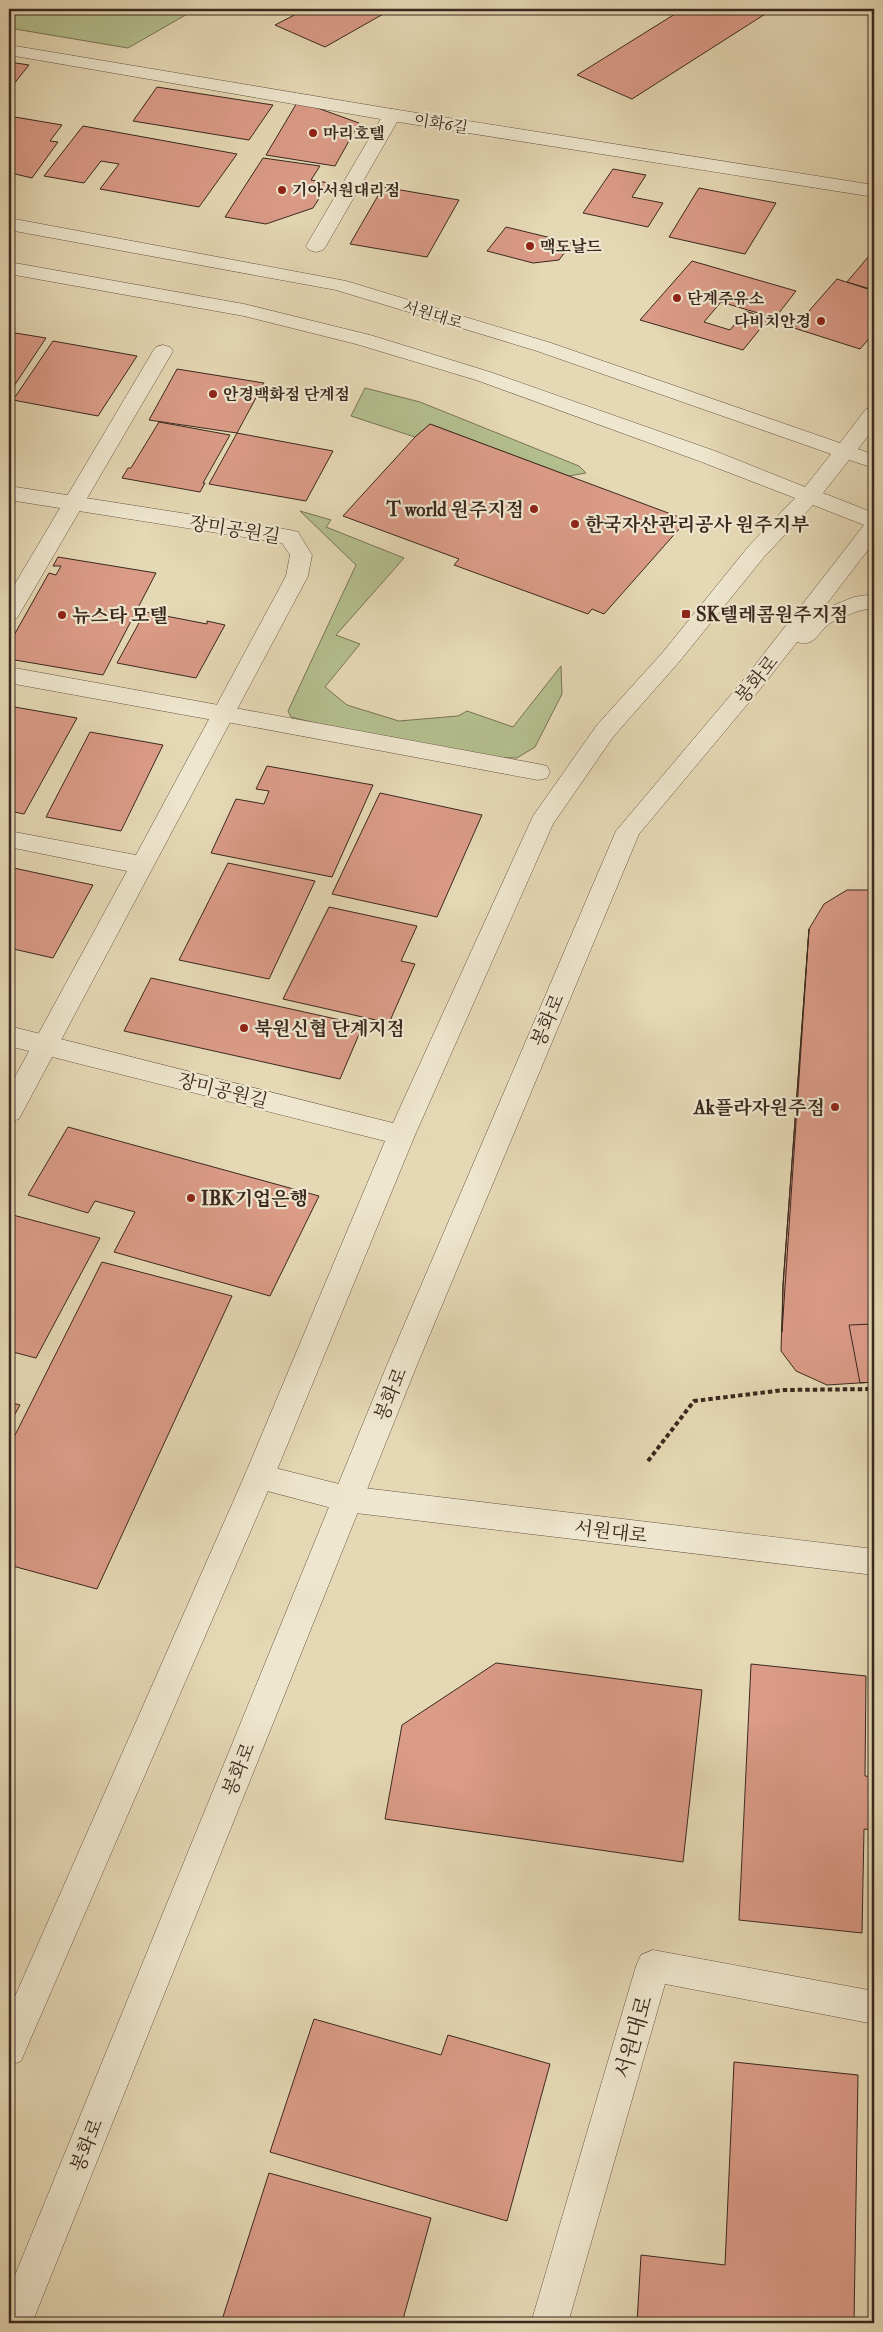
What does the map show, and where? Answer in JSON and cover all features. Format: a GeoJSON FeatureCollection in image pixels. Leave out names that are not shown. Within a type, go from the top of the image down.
{"type":"FeatureCollection","features":[{"type":"Feature","properties":{"kind":"street","name":"이화6길"},"geometry":{"type":"LineString","coordinates":[[9,50],[392,115],[874,191]]}},
{"type":"Feature","properties":{"kind":"street"},"geometry":{"type":"LineString","coordinates":[[316,246],[392,115]]}},
{"type":"Feature","properties":{"kind":"street","name":"서원대로"},"geometry":{"type":"LineString","coordinates":[[9,224],[340,285],[544,347],[874,462]]}},
{"type":"Feature","properties":{"kind":"street"},"geometry":{"type":"LineString","coordinates":[[9,268],[244,310],[364,339],[483,376],[810,495],[874,521]]}},
{"type":"Feature","properties":{"kind":"street"},"geometry":{"type":"LineString","coordinates":[[9,613],[163,351]]}},
{"type":"Feature","properties":{"kind":"street"},"geometry":{"type":"LineString","coordinates":[[9,2049],[259,1477],[401,1135],[542,822],[605,731],[671,657],[756,552],[810,495],[874,414]]}},
{"type":"Feature","properties":{"kind":"street","name":"장미공원길"},"geometry":{"type":"LineString","coordinates":[[9,493],[290,537],[301,556],[297,576],[9,1112]]}},
{"type":"Feature","properties":{"kind":"street","name":"봉화로"},"geometry":{"type":"LineString","coordinates":[[14,2323],[347,1499],[486,1162],[628,831],[753,684],[874,527]]}},
{"type":"Feature","properties":{"kind":"street"},"geometry":{"type":"LineString","coordinates":[[753,684],[789,653],[822,618],[862,602],[874,601]]}},
{"type":"Feature","properties":{"kind":"street"},"geometry":{"type":"LineString","coordinates":[[9,675],[538,772]]}},
{"type":"Feature","properties":{"kind":"street"},"geometry":{"type":"LineString","coordinates":[[9,839],[143,865]]}},
{"type":"Feature","properties":{"kind":"street","name":"장미공원길"},"geometry":{"type":"LineString","coordinates":[[9,1036],[401,1135]]}},
{"type":"Feature","properties":{"kind":"street","name":"서원대로"},"geometry":{"type":"LineString","coordinates":[[259,1477],[347,1499],[874,1562]]}},
{"type":"Feature","properties":{"kind":"street","name":"서원대로"},"geometry":{"type":"LineString","coordinates":[[549,2323],[653,1966],[874,2008]]}},
{"type":"Feature","properties":{"kind":"path"},"geometry":{"type":"LineString","coordinates":[[648,1461],[694,1401],[784,1390],[874,1389]]}},
{"type":"Feature","properties":{"kind":"green space"},"geometry":{"type":"Polygon","coordinates":[[[9,9],[196,9],[128,48],[9,28],[9,9]]]}},
{"type":"Feature","properties":{"kind":"green space"},"geometry":{"type":"Polygon","coordinates":[[[365,388],[420,402],[579,466],[586,473],[569,476],[430,424],[415,437],[351,416],[365,388]]]}},
{"type":"Feature","properties":{"kind":"green space"},"geometry":{"type":"Polygon","coordinates":[[[300,511],[331,520],[326,527],[404,558],[336,635],[360,644],[325,687],[347,705],[399,721],[458,716],[467,711],[513,727],[561,666],[562,694],[535,747],[517,758],[489,757],[351,732],[291,717],[288,711],[356,565],[300,511]]]}},
{"type":"Feature","properties":{"kind":"building"},"geometry":{"type":"Polygon","coordinates":[[[306,9],[392,9],[325,47],[275,25],[306,9]]]}},
{"type":"Feature","properties":{"kind":"building"},"geometry":{"type":"Polygon","coordinates":[[[683,9],[773,9],[632,99],[577,75],[683,9]]]}},
{"type":"Feature","properties":{"kind":"building"},"geometry":{"type":"Polygon","coordinates":[[[9,62],[29,65],[9,90],[9,62]]]}},
{"type":"Feature","properties":{"kind":"building"},"geometry":{"type":"Polygon","coordinates":[[[157,87],[273,105],[249,140],[133,121],[157,87]]]}},
{"type":"Feature","properties":{"kind":"building"},"geometry":{"type":"Polygon","coordinates":[[[298,101],[359,123],[335,166],[266,155],[298,101]]]}},
{"type":"Feature","properties":{"kind":"building"},"geometry":{"type":"Polygon","coordinates":[[[9,116],[62,125],[50,141],[58,142],[32,178],[15,174],[9,176],[9,116]]]}},
{"type":"Feature","properties":{"kind":"building"},"geometry":{"type":"Polygon","coordinates":[[[83,126],[237,154],[199,207],[100,189],[119,164],[101,161],[84,183],[44,176],[83,126]]]}},
{"type":"Feature","properties":{"kind":"building"},"geometry":{"type":"Polygon","coordinates":[[[263,158],[320,166],[311,180],[329,183],[313,208],[266,224],[225,217],[263,158]]]}},
{"type":"Feature","properties":{"kind":"building"},"geometry":{"type":"Polygon","coordinates":[[[613,169],[646,175],[632,197],[663,203],[648,227],[583,213],[613,169]]]}},
{"type":"Feature","properties":{"kind":"building"},"geometry":{"type":"Polygon","coordinates":[[[383,187],[459,200],[427,257],[350,244],[383,187]]]}},
{"type":"Feature","properties":{"kind":"building"},"geometry":{"type":"Polygon","coordinates":[[[699,188],[776,203],[745,254],[669,237],[699,188]]]}},
{"type":"Feature","properties":{"kind":"building"},"geometry":{"type":"Polygon","coordinates":[[[506,227],[572,243],[559,260],[533,263],[487,251],[506,227]]]}},
{"type":"Feature","properties":{"kind":"building"},"geometry":{"type":"Polygon","coordinates":[[[874,250],[874,290],[847,282],[874,250]]]}},
{"type":"Feature","properties":{"kind":"building"},"geometry":{"type":"Polygon","coordinates":[[[692,261],[796,291],[775,318],[721,302],[704,322],[730,330],[745,311],[769,318],[743,350],[640,320],[692,261]]]}},
{"type":"Feature","properties":{"kind":"building"},"geometry":{"type":"Polygon","coordinates":[[[837,279],[874,291],[874,333],[860,349],[794,328],[837,279]]]}},
{"type":"Feature","properties":{"kind":"building"},"geometry":{"type":"Polygon","coordinates":[[[9,332],[46,338],[10,392],[9,392],[9,332]]]}},
{"type":"Feature","properties":{"kind":"building"},"geometry":{"type":"Polygon","coordinates":[[[53,341],[137,356],[98,416],[13,400],[53,341]]]}},
{"type":"Feature","properties":{"kind":"building"},"geometry":{"type":"Polygon","coordinates":[[[177,369],[264,383],[237,433],[149,420],[177,369]]]}},
{"type":"Feature","properties":{"kind":"building"},"geometry":{"type":"Polygon","coordinates":[[[159,422],[230,435],[203,483],[205,483],[200,492],[122,478],[128,468],[131,468],[159,422]]]}},
{"type":"Feature","properties":{"kind":"building"},"geometry":{"type":"Polygon","coordinates":[[[430,424],[687,520],[604,614],[592,609],[588,614],[454,565],[459,559],[343,516],[415,437],[430,424]]]}},
{"type":"Feature","properties":{"kind":"building"},"geometry":{"type":"Polygon","coordinates":[[[237,433],[333,451],[306,501],[209,484],[237,433]]]}},
{"type":"Feature","properties":{"kind":"building"},"geometry":{"type":"Polygon","coordinates":[[[58,557],[156,573],[103,675],[9,659],[9,644],[49,573],[56,575],[61,566],[53,566],[58,557]]]}},
{"type":"Feature","properties":{"kind":"building"},"geometry":{"type":"Polygon","coordinates":[[[145,612],[207,624],[207,621],[225,625],[196,678],[117,663],[145,612]]]}},
{"type":"Feature","properties":{"kind":"building"},"geometry":{"type":"Polygon","coordinates":[[[9,706],[77,718],[24,814],[9,811],[9,706]]]}},
{"type":"Feature","properties":{"kind":"building"},"geometry":{"type":"Polygon","coordinates":[[[90,732],[163,745],[121,831],[46,817],[90,732]]]}},
{"type":"Feature","properties":{"kind":"building"},"geometry":{"type":"Polygon","coordinates":[[[267,766],[373,785],[332,877],[211,853],[236,799],[264,804],[269,791],[256,789],[267,766]]]}},
{"type":"Feature","properties":{"kind":"building"},"geometry":{"type":"Polygon","coordinates":[[[380,793],[482,815],[437,917],[332,894],[380,793]]]}},
{"type":"Feature","properties":{"kind":"building"},"geometry":{"type":"Polygon","coordinates":[[[228,863],[315,881],[269,979],[179,960],[228,863]]]}},
{"type":"Feature","properties":{"kind":"building"},"geometry":{"type":"Polygon","coordinates":[[[9,867],[93,885],[53,958],[9,948],[9,867]]]}},
{"type":"Feature","properties":{"kind":"building","name":"Ak플라자원주점"},"geometry":{"type":"Polygon","coordinates":[[[847,890],[874,890],[874,1382],[827,1385],[796,1371],[781,1351],[783,1285],[809,929],[824,904],[847,890]]]}},
{"type":"Feature","properties":{"kind":"building"},"geometry":{"type":"Polygon","coordinates":[[[329,907],[417,926],[401,961],[415,964],[389,1023],[283,999],[329,907]]]}},
{"type":"Feature","properties":{"kind":"building"},"geometry":{"type":"Polygon","coordinates":[[[809,929],[782,1332],[783,1285],[809,929]]]}},
{"type":"Feature","properties":{"kind":"building"},"geometry":{"type":"Polygon","coordinates":[[[151,978],[363,1025],[340,1079],[124,1031],[151,978]]]}},
{"type":"Feature","properties":{"kind":"building"},"geometry":{"type":"Polygon","coordinates":[[[68,1127],[319,1196],[270,1296],[114,1252],[135,1212],[95,1201],[88,1213],[28,1195],[68,1127]]]}},
{"type":"Feature","properties":{"kind":"building"},"geometry":{"type":"Polygon","coordinates":[[[9,1214],[100,1238],[36,1358],[9,1351],[9,1214]]]}},
{"type":"Feature","properties":{"kind":"building"},"geometry":{"type":"Polygon","coordinates":[[[102,1262],[232,1296],[97,1589],[9,1565],[9,1447],[102,1262]]]}},
{"type":"Feature","properties":{"kind":"building"},"geometry":{"type":"Polygon","coordinates":[[[874,1324],[874,1382],[860,1383],[849,1325],[874,1324]]]}},
{"type":"Feature","properties":{"kind":"building"},"geometry":{"type":"Polygon","coordinates":[[[9,1402],[20,1405],[9,1425],[9,1402]]]}},
{"type":"Feature","properties":{"kind":"building"},"geometry":{"type":"Polygon","coordinates":[[[496,1663],[702,1690],[683,1862],[385,1819],[402,1725],[496,1663]]]}},
{"type":"Feature","properties":{"kind":"building"},"geometry":{"type":"Polygon","coordinates":[[[751,1664],[866,1676],[865,1776],[874,1777],[874,1830],[864,1829],[862,1933],[739,1920],[751,1664]]]}},
{"type":"Feature","properties":{"kind":"building"},"geometry":{"type":"Polygon","coordinates":[[[314,2019],[441,2055],[448,2035],[550,2064],[507,2221],[270,2152],[314,2019]]]}},
{"type":"Feature","properties":{"kind":"building"},"geometry":{"type":"Polygon","coordinates":[[[734,2062],[858,2075],[854,2323],[637,2323],[641,2255],[725,2265],[734,2062]]]}},
{"type":"Feature","properties":{"kind":"building"},"geometry":{"type":"Polygon","coordinates":[[[269,2173],[431,2218],[402,2323],[221,2323],[269,2173]]]}},
{"type":"Feature","properties":{"kind":"place","name":"마리호텔"},"geometry":{"type":"Point","coordinates":[313,133]}},
{"type":"Feature","properties":{"kind":"place","name":"기아서원대리점"},"geometry":{"type":"Point","coordinates":[282,190]}},
{"type":"Feature","properties":{"kind":"place","name":"맥도날드"},"geometry":{"type":"Point","coordinates":[530,246]}},
{"type":"Feature","properties":{"kind":"place","name":"단계주유소"},"geometry":{"type":"Point","coordinates":[677,298]}},
{"type":"Feature","properties":{"kind":"place","name":"다비치안경"},"geometry":{"type":"Point","coordinates":[821,321]}},
{"type":"Feature","properties":{"kind":"place","name":"안경백화점 단계점"},"geometry":{"type":"Point","coordinates":[213,394]}},
{"type":"Feature","properties":{"kind":"place","name":"T world 원주지점"},"geometry":{"type":"Point","coordinates":[534,509]}},
{"type":"Feature","properties":{"kind":"place","name":"한국자산관리공사 원주지부"},"geometry":{"type":"Point","coordinates":[575,524]}},
{"type":"Feature","properties":{"kind":"place","name":"SK텔레콤원주지점"},"geometry":{"type":"Point","coordinates":[686,614]}},
{"type":"Feature","properties":{"kind":"place","name":"뉴스타 모텔"},"geometry":{"type":"Point","coordinates":[62,615]}},
{"type":"Feature","properties":{"kind":"place","name":"북원신협 단계지점"},"geometry":{"type":"Point","coordinates":[244,1028]}},
{"type":"Feature","properties":{"kind":"place","name":"Ak플라자원주점"},"geometry":{"type":"Point","coordinates":[835,1107]}},
{"type":"Feature","properties":{"kind":"place","name":"IBK기업은행"},"geometry":{"type":"Point","coordinates":[191,1198]}}]}
